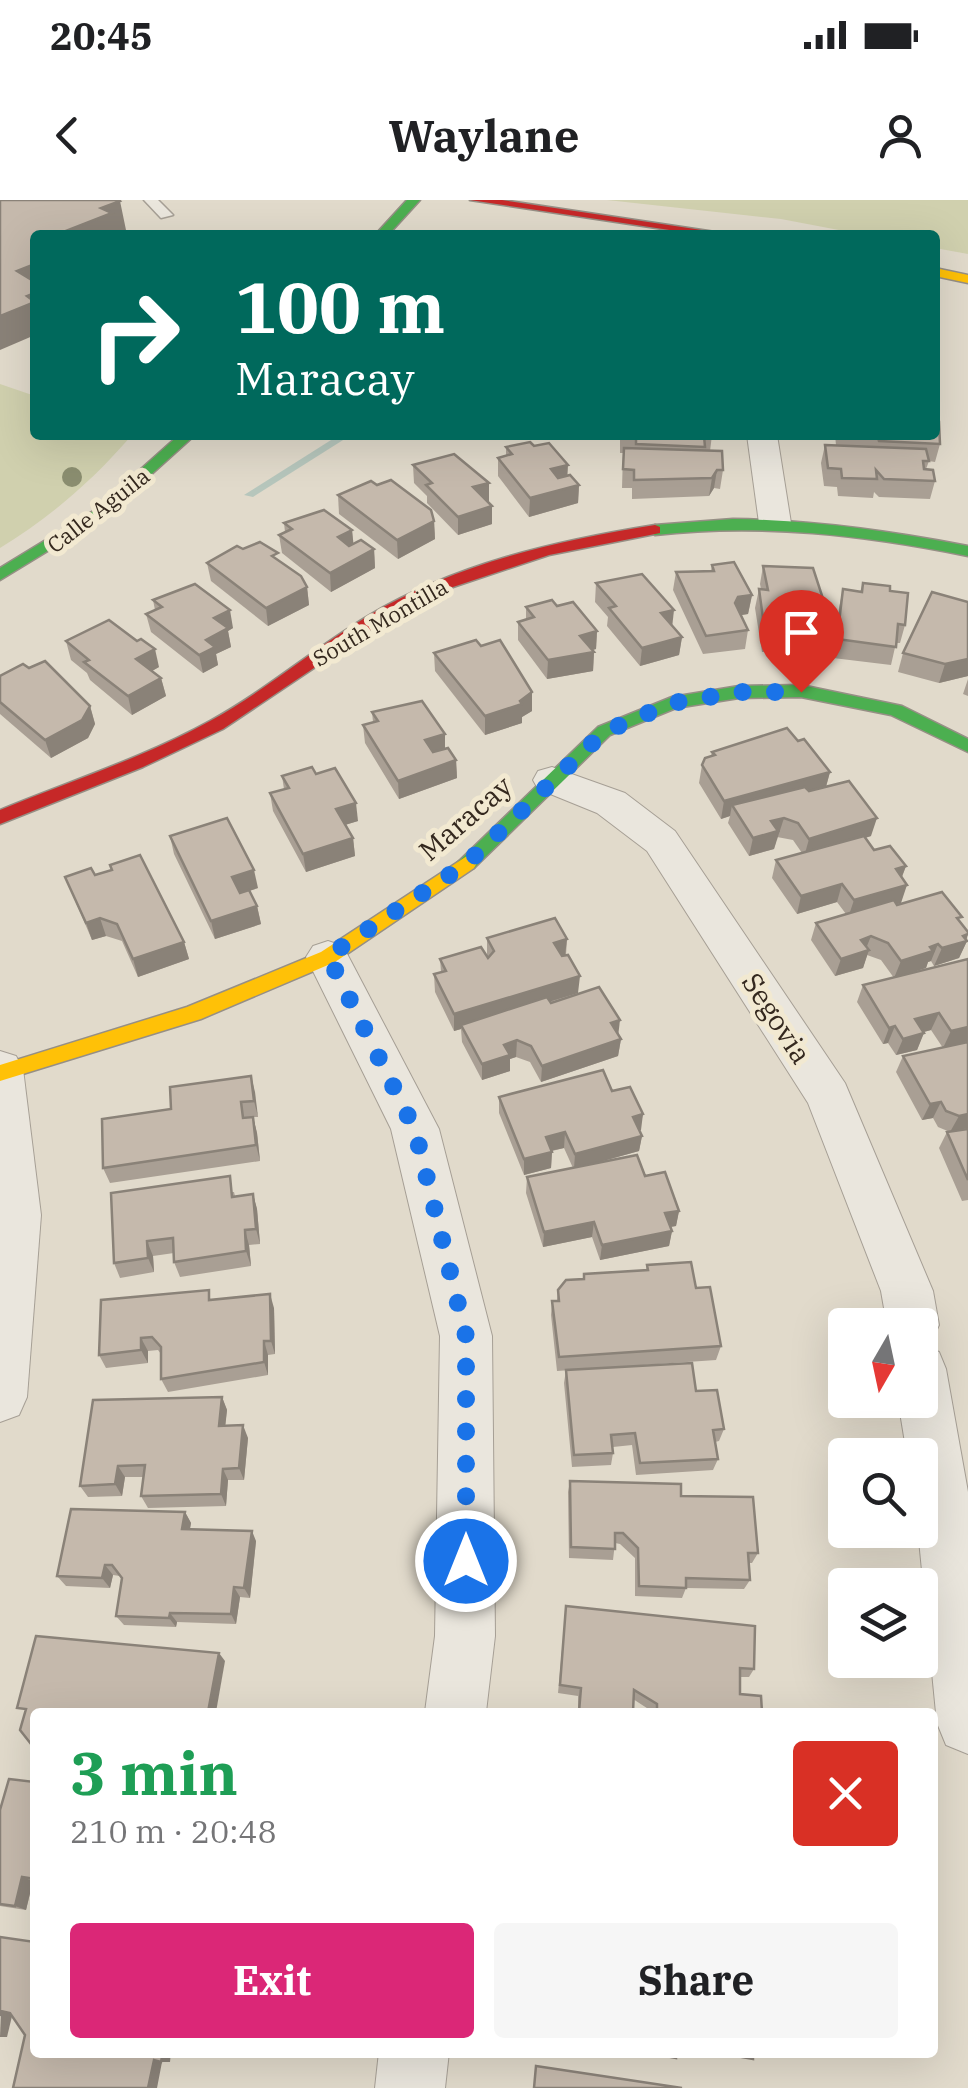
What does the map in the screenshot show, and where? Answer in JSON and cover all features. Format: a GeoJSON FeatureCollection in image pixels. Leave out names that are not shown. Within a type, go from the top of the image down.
{"type":"FeatureCollection","features":[{"type":"Feature","properties":{"kind":"street"},"geometry":{"type":"LineString","coordinates":[[386,230],[414,200]]}},
{"type":"Feature","properties":{"kind":"street"},"geometry":{"type":"LineString","coordinates":[[476,200],[693,230]]}},
{"type":"Feature","properties":{"kind":"street"},"geometry":{"type":"LineString","coordinates":[[940,273],[968,280]]}},
{"type":"Feature","properties":{"kind":"street","name":"Calle Aguila"},"geometry":{"type":"LineString","coordinates":[[0,575],[51,548],[106,509],[182,440]]}},
{"type":"Feature","properties":{"kind":"street"},"geometry":{"type":"LineString","coordinates":[[763,440],[774,523]]}},
{"type":"Feature","properties":{"kind":"street","name":"South Montilla"},"geometry":{"type":"LineString","coordinates":[[0,817],[199,734],[380,616],[463,574],[566,545],[672,528],[774,523],[899,534],[968,550]]}},
{"type":"Feature","properties":{"kind":"street","name":"Maracay"},"geometry":{"type":"LineString","coordinates":[[1,1071],[194,1014],[328,956],[466,864],[604,732],[672,703],[740,692],[801,692],[896,710],[968,746]]}},
{"type":"Feature","properties":{"kind":"street","name":"Segovia"},"geometry":{"type":"LineString","coordinates":[[552,780],[611,803],[660,841],[829,1096],[907,1291],[910,1308]]}},
{"type":"Feature","properties":{"kind":"street"},"geometry":{"type":"LineString","coordinates":[[328,956],[415,1130],[466,1336],[466,1636],[457,1708]]}},
{"type":"Feature","properties":{"kind":"street"},"geometry":{"type":"LineString","coordinates":[[0,1398],[16,1214],[1,1071]]}},
{"type":"Feature","properties":{"kind":"street"},"geometry":{"type":"LineString","coordinates":[[928,1418],[949,1546],[968,1723]]}},
{"type":"Feature","properties":{"kind":"street"},"geometry":{"type":"LineString","coordinates":[[410,2088],[413,2058]]}},
{"type":"Feature","properties":{"kind":"lane"},"geometry":{"type":"LineString","coordinates":[[151,200],[166,215]]}},
{"type":"Feature","properties":{"kind":"green space"},"geometry":{"type":"Polygon","coordinates":[[[607,200],[968,200],[968,254],[940,249],[940,230],[839,230],[781,219],[607,200]]]}},
{"type":"Feature","properties":{"kind":"green space"},"geometry":{"type":"Polygon","coordinates":[[[0,384],[30,394],[30,440],[127,440],[70,497],[0,548],[0,384]]]}},
{"type":"Feature","properties":{"kind":"building"},"geometry":{"type":"Polygon","coordinates":[[[0,200],[120,201],[101,208],[112,213],[69,230],[30,230],[30,266],[17,271],[30,279],[30,304],[0,316],[0,200]]]}},
{"type":"Feature","properties":{"kind":"building"},"geometry":{"type":"Polygon","coordinates":[[[636,440],[704,440],[705,447],[636,444],[636,440]]]}},
{"type":"Feature","properties":{"kind":"building"},"geometry":{"type":"Polygon","coordinates":[[[940,440],[940,444],[879,441],[940,440]]]}},
{"type":"Feature","properties":{"kind":"building"},"geometry":{"type":"Polygon","coordinates":[[[530,442],[534,446],[549,443],[568,465],[551,469],[558,478],[570,475],[579,485],[530,498],[498,458],[512,454],[506,447],[530,442]]]}},
{"type":"Feature","properties":{"kind":"building"},"geometry":{"type":"Polygon","coordinates":[[[825,445],[926,449],[929,461],[923,461],[924,469],[933,470],[935,481],[884,479],[876,470],[877,479],[842,478],[841,469],[828,468],[825,445]]]}},
{"type":"Feature","properties":{"kind":"building"},"geometry":{"type":"Polygon","coordinates":[[[624,448],[722,451],[723,470],[717,470],[712,478],[634,480],[634,470],[623,469],[624,448]]]}},
{"type":"Feature","properties":{"kind":"building"},"geometry":{"type":"Polygon","coordinates":[[[454,454],[489,483],[473,487],[492,506],[458,517],[426,485],[432,483],[413,465],[454,454]]]}},
{"type":"Feature","properties":{"kind":"building"},"geometry":{"type":"Polygon","coordinates":[[[391,480],[431,510],[434,521],[397,540],[338,495],[371,481],[377,485],[391,480]]]}},
{"type":"Feature","properties":{"kind":"building"},"geometry":{"type":"Polygon","coordinates":[[[324,510],[352,530],[338,537],[349,546],[361,540],[374,549],[330,573],[279,535],[292,529],[284,523],[324,510]]]}},
{"type":"Feature","properties":{"kind":"building"},"geometry":{"type":"Polygon","coordinates":[[[260,542],[278,553],[272,556],[301,576],[307,587],[266,608],[207,563],[237,546],[243,549],[260,542]]]}},
{"type":"Feature","properties":{"kind":"building"},"geometry":{"type":"Polygon","coordinates":[[[734,562],[752,595],[738,597],[735,603],[748,630],[706,636],[676,572],[714,571],[712,565],[734,562]]]}},
{"type":"Feature","properties":{"kind":"building"},"geometry":{"type":"Polygon","coordinates":[[[763,566],[813,568],[826,608],[804,608],[809,634],[765,633],[759,589],[768,590],[763,566]]]}},
{"type":"Feature","properties":{"kind":"building"},"geometry":{"type":"Polygon","coordinates":[[[642,574],[674,610],[661,613],[682,637],[642,648],[609,608],[616,606],[596,583],[642,574]]]}},
{"type":"Feature","properties":{"kind":"building"},"geometry":{"type":"Polygon","coordinates":[[[863,583],[908,593],[905,625],[898,624],[896,647],[837,639],[843,589],[862,592],[863,583]]]}},
{"type":"Feature","properties":{"kind":"building"},"geometry":{"type":"Polygon","coordinates":[[[195,584],[230,610],[214,618],[228,628],[206,640],[215,647],[199,655],[146,614],[162,607],[153,600],[195,584]]]}},
{"type":"Feature","properties":{"kind":"building"},"geometry":{"type":"Polygon","coordinates":[[[932,592],[968,602],[968,659],[945,664],[903,653],[932,592]]]}},
{"type":"Feature","properties":{"kind":"building"},"geometry":{"type":"Polygon","coordinates":[[[552,600],[557,606],[573,602],[597,631],[580,636],[594,652],[548,660],[518,622],[534,617],[526,607],[552,600]]]}},
{"type":"Feature","properties":{"kind":"building"},"geometry":{"type":"Polygon","coordinates":[[[109,620],[155,649],[136,659],[161,678],[128,696],[84,662],[89,660],[66,641],[109,620]]]}},
{"type":"Feature","properties":{"kind":"building"},"geometry":{"type":"Polygon","coordinates":[[[476,640],[481,646],[500,640],[532,692],[520,701],[522,704],[485,716],[434,653],[476,640]]]}},
{"type":"Feature","properties":{"kind":"building"},"geometry":{"type":"Polygon","coordinates":[[[45,661],[90,706],[82,720],[45,740],[0,702],[0,676],[23,664],[29,668],[45,661]]]}},
{"type":"Feature","properties":{"kind":"building"},"geometry":{"type":"Polygon","coordinates":[[[422,701],[445,734],[425,740],[433,752],[448,748],[456,760],[398,781],[363,725],[378,721],[372,712],[422,701]]]}},
{"type":"Feature","properties":{"kind":"building"},"geometry":{"type":"Polygon","coordinates":[[[787,728],[798,741],[804,739],[830,772],[724,801],[702,765],[705,758],[715,755],[712,752],[787,728]]]}},
{"type":"Feature","properties":{"kind":"building"},"geometry":{"type":"Polygon","coordinates":[[[312,767],[316,774],[335,768],[356,803],[336,809],[353,838],[303,854],[270,793],[289,788],[282,776],[312,767]]]}},
{"type":"Feature","properties":{"kind":"building"},"geometry":{"type":"Polygon","coordinates":[[[849,781],[877,818],[809,839],[798,823],[784,818],[771,821],[778,831],[753,838],[732,805],[805,787],[809,791],[849,781]]]}},
{"type":"Feature","properties":{"kind":"building"},"geometry":{"type":"Polygon","coordinates":[[[227,818],[254,870],[232,877],[240,893],[249,890],[257,906],[211,921],[170,836],[227,818]]]}},
{"type":"Feature","properties":{"kind":"building"},"geometry":{"type":"Polygon","coordinates":[[[864,836],[874,850],[890,846],[906,866],[896,869],[907,885],[854,900],[842,884],[801,896],[776,860],[864,836]]]}},
{"type":"Feature","properties":{"kind":"building"},"geometry":{"type":"Polygon","coordinates":[[[140,855],[184,942],[133,959],[117,924],[100,918],[86,923],[65,877],[91,868],[95,875],[112,870],[110,865],[140,855]]]}},
{"type":"Feature","properties":{"kind":"building"},"geometry":{"type":"Polygon","coordinates":[[[942,892],[962,917],[957,918],[968,932],[963,936],[967,941],[942,948],[938,944],[930,947],[933,951],[901,961],[888,943],[871,936],[861,940],[869,950],[841,959],[816,923],[894,900],[897,905],[942,892]]]}},
{"type":"Feature","properties":{"kind":"building"},"geometry":{"type":"Polygon","coordinates":[[[555,918],[567,939],[554,943],[562,956],[568,955],[580,976],[454,1014],[434,974],[446,971],[440,959],[481,947],[488,958],[494,951],[487,938],[555,918]]]}},
{"type":"Feature","properties":{"kind":"building"},"geometry":{"type":"Polygon","coordinates":[[[968,959],[968,1027],[951,1031],[939,1013],[915,1019],[924,1033],[903,1039],[895,1026],[889,1028],[863,985],[968,959]]]}},
{"type":"Feature","properties":{"kind":"building"},"geometry":{"type":"Polygon","coordinates":[[[599,987],[620,1020],[611,1023],[621,1039],[542,1066],[531,1046],[517,1040],[504,1045],[510,1055],[482,1064],[461,1025],[547,997],[551,1003],[599,987]]]}},
{"type":"Feature","properties":{"kind":"building"},"geometry":{"type":"Polygon","coordinates":[[[968,1042],[968,1114],[959,1116],[946,1111],[941,1102],[930,1104],[903,1056],[968,1042]]]}},
{"type":"Feature","properties":{"kind":"building"},"geometry":{"type":"Polygon","coordinates":[[[603,1070],[612,1091],[630,1087],[643,1114],[633,1117],[642,1136],[575,1154],[565,1132],[546,1137],[552,1152],[524,1159],[499,1097],[603,1070]]]}},
{"type":"Feature","properties":{"kind":"building"},"geometry":{"type":"Polygon","coordinates":[[[251,1076],[254,1101],[241,1102],[243,1118],[253,1117],[256,1145],[103,1168],[102,1119],[171,1109],[170,1087],[251,1076]]]}},
{"type":"Feature","properties":{"kind":"building"},"geometry":{"type":"Polygon","coordinates":[[[968,1129],[968,1180],[947,1132],[968,1129]]]}},
{"type":"Feature","properties":{"kind":"building"},"geometry":{"type":"Polygon","coordinates":[[[637,1155],[645,1176],[665,1172],[679,1211],[665,1213],[672,1231],[602,1245],[594,1222],[544,1232],[527,1177],[637,1155]]]}},
{"type":"Feature","properties":{"kind":"building"},"geometry":{"type":"Polygon","coordinates":[[[230,1176],[232,1197],[253,1194],[256,1229],[245,1230],[246,1251],[174,1262],[173,1238],[147,1241],[148,1258],[114,1263],[111,1193],[230,1176]]]}},
{"type":"Feature","properties":{"kind":"building"},"geometry":{"type":"Polygon","coordinates":[[[691,1262],[696,1288],[710,1287],[721,1346],[559,1357],[552,1301],[559,1301],[558,1290],[566,1280],[584,1279],[584,1274],[648,1270],[647,1265],[691,1262]]]}},
{"type":"Feature","properties":{"kind":"building"},"geometry":{"type":"Polygon","coordinates":[[[209,1290],[209,1300],[270,1294],[271,1341],[264,1341],[264,1362],[161,1379],[161,1347],[152,1337],[141,1338],[141,1350],[99,1355],[101,1300],[209,1290]]]}},
{"type":"Feature","properties":{"kind":"building"},"geometry":{"type":"Polygon","coordinates":[[[692,1363],[696,1391],[717,1390],[724,1429],[713,1430],[718,1459],[640,1463],[635,1433],[611,1435],[613,1453],[574,1455],[566,1370],[692,1363]]]}},
{"type":"Feature","properties":{"kind":"building"},"geometry":{"type":"Polygon","coordinates":[[[222,1397],[219,1426],[243,1425],[239,1468],[223,1469],[221,1494],[141,1496],[145,1465],[118,1466],[115,1484],[80,1486],[93,1400],[222,1397]]]}},
{"type":"Feature","properties":{"kind":"building"},"geometry":{"type":"Polygon","coordinates":[[[570,1481],[681,1484],[681,1496],[753,1497],[758,1553],[748,1553],[750,1580],[686,1578],[686,1588],[639,1586],[638,1548],[623,1533],[615,1533],[615,1549],[571,1547],[570,1481]]]}},
{"type":"Feature","properties":{"kind":"building"},"geometry":{"type":"Polygon","coordinates":[[[71,1509],[185,1512],[182,1529],[252,1531],[244,1588],[234,1587],[231,1614],[116,1616],[122,1578],[112,1565],[105,1565],[102,1578],[57,1576],[71,1509]]]}},
{"type":"Feature","properties":{"kind":"building"},"geometry":{"type":"Polygon","coordinates":[[[566,1606],[755,1626],[754,1669],[740,1668],[740,1694],[761,1696],[762,1708],[657,1708],[657,1704],[634,1690],[633,1708],[579,1708],[581,1688],[560,1685],[566,1606]]]}},
{"type":"Feature","properties":{"kind":"building"},"geometry":{"type":"Polygon","coordinates":[[[36,1636],[219,1653],[209,1708],[30,1708],[30,1743],[20,1730],[26,1709],[17,1708],[36,1636]]]}},
{"type":"Feature","properties":{"kind":"building"},"geometry":{"type":"Polygon","coordinates":[[[9,1779],[30,1781],[30,1878],[22,1877],[15,1906],[0,1904],[0,1810],[9,1779]]]}},
{"type":"Feature","properties":{"kind":"building"},"geometry":{"type":"Polygon","coordinates":[[[0,1937],[30,1941],[30,2058],[162,2058],[161,2062],[154,2060],[148,2088],[13,2088],[25,2035],[10,2013],[1,2011],[0,2016],[0,1937]]]}},
{"type":"Feature","properties":{"kind":"building"},"geometry":{"type":"Polygon","coordinates":[[[536,2066],[682,2088],[534,2088],[536,2066]]]}},
{"type":"Feature","properties":{"kind":"waterway"},"geometry":{"type":"LineString","coordinates":[[249,495],[338,440]]}},
{"type":"Feature","properties":{"kind":"traffic: fast"},"geometry":{"type":"LineString","coordinates":[[386,230],[414,200]]}},
{"type":"Feature","properties":{"kind":"traffic: fast"},"geometry":{"type":"LineString","coordinates":[[0,575],[100,513],[182,440]]}},
{"type":"Feature","properties":{"kind":"traffic: fast"},"geometry":{"type":"LineString","coordinates":[[655,530],[733,524],[812,527],[968,551]]}},
{"type":"Feature","properties":{"kind":"traffic: fast"},"geometry":{"type":"LineString","coordinates":[[467,863],[604,731],[672,703],[739,692],[801,691],[896,710],[968,746]]}},
{"type":"Feature","properties":{"kind":"traffic: slow"},"geometry":{"type":"LineString","coordinates":[[940,273],[968,279]]}},
{"type":"Feature","properties":{"kind":"traffic: slow"},"geometry":{"type":"LineString","coordinates":[[1,1073],[194,1013],[328,957],[467,863]]}},
{"type":"Feature","properties":{"kind":"traffic: jam"},"geometry":{"type":"LineString","coordinates":[[476,200],[693,230]]}},
{"type":"Feature","properties":{"kind":"traffic: jam"},"geometry":{"type":"LineString","coordinates":[[0,817],[191,739],[257,700],[375,619],[441,586],[546,551],[655,530]]}},
{"type":"Feature","properties":{"kind":"route"},"geometry":{"type":"LineString","coordinates":[[466,1561],[466,1336],[415,1130],[328,956],[466,864],[604,732],[672,703],[740,692],[801,692]]}}]}
